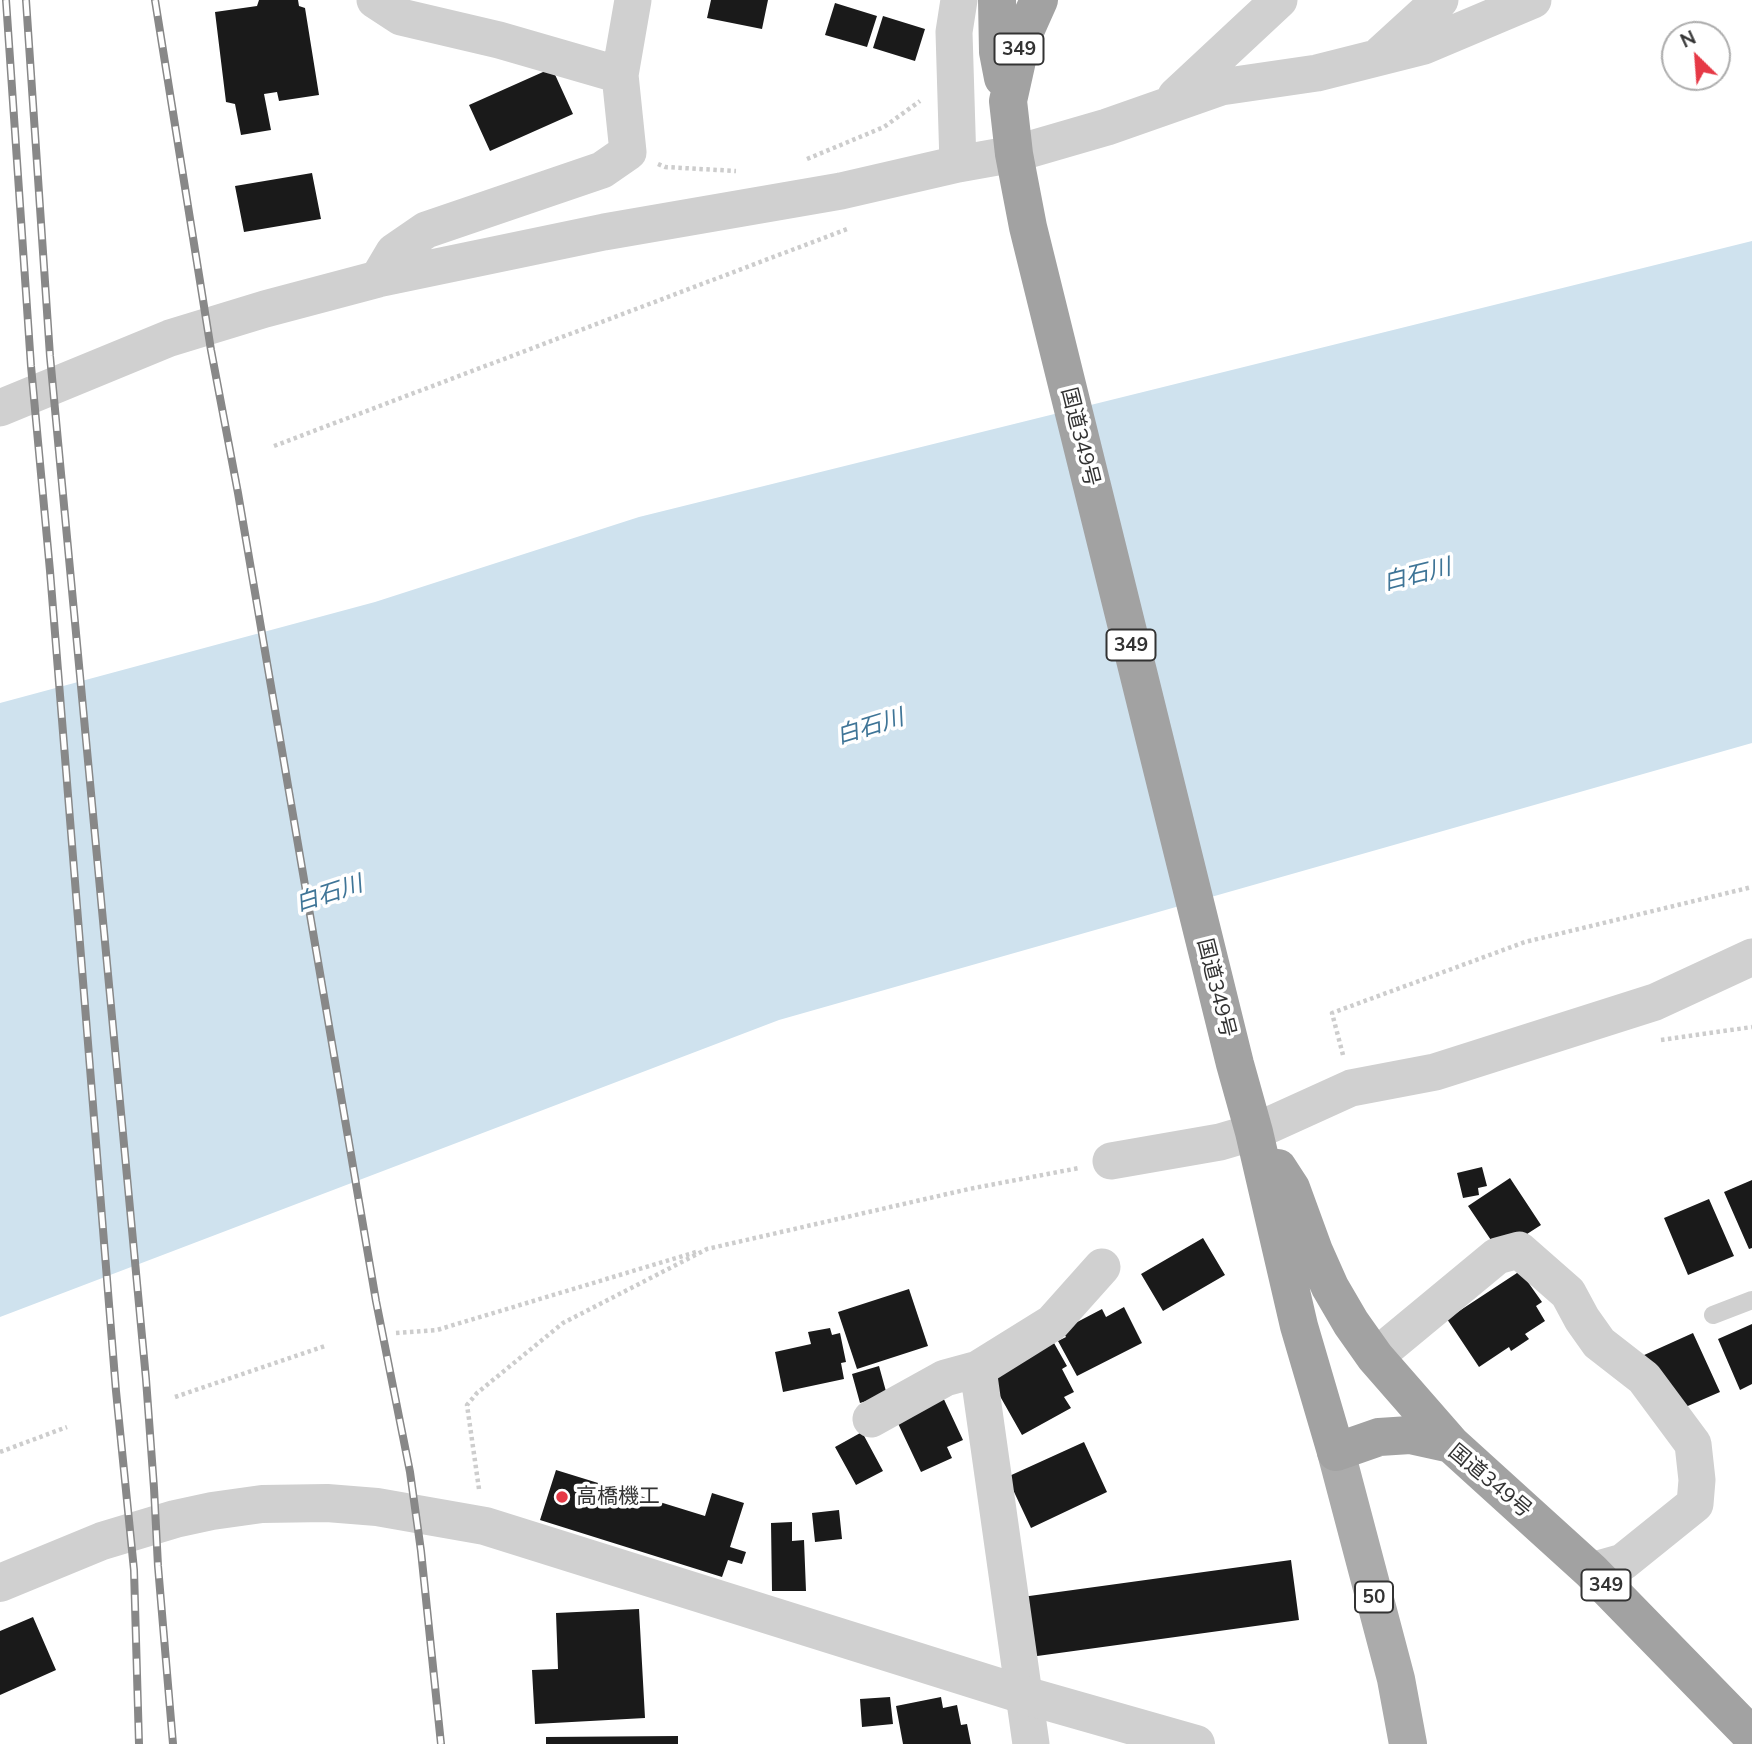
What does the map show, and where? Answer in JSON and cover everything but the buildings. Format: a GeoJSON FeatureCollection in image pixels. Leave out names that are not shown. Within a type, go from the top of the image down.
{"type":"FeatureCollection","features":[{"type":"Feature","properties":{"kind":"highway","name":"349"},"geometry":{"type":"LineString","coordinates":[[997,0],[998,52],[1008,101]]}},
{"type":"Feature","properties":{"kind":"highway","name":"国道349号"},"geometry":{"type":"LineString","coordinates":[[1039,0],[1022,37],[1008,101],[1014,154],[1028,227],[1254,1132],[1299,1326],[1336,1452],[1379,1437],[1410,1435],[1451,1444],[1591,1571],[1752,1735]]}},
{"type":"Feature","properties":{"kind":"highway","name":"349"},"geometry":{"type":"LineString","coordinates":[[1254,1132],[1291,1188],[1314,1251],[1350,1323],[1375,1357],[1451,1444]]}},
{"type":"Feature","properties":{"kind":"main road","name":"50"},"geometry":{"type":"LineString","coordinates":[[1336,1452],[1396,1679],[1408,1744]]}},
{"type":"Feature","properties":{"kind":"street"},"geometry":{"type":"LineString","coordinates":[[375,0],[401,17],[499,40],[620,75]]}},
{"type":"Feature","properties":{"kind":"street"},"geometry":{"type":"LineString","coordinates":[[377,279],[394,253],[426,230],[602,170],[628,152],[620,75],[633,0]]}},
{"type":"Feature","properties":{"kind":"street"},"geometry":{"type":"LineString","coordinates":[[958,164],[954,32],[959,0]]}},
{"type":"Feature","properties":{"kind":"street"},"geometry":{"type":"LineString","coordinates":[[1165,107],[1279,0]]}},
{"type":"Feature","properties":{"kind":"street"},"geometry":{"type":"LineString","coordinates":[[1375,59],[1440,0]]}},
{"type":"Feature","properties":{"kind":"street"},"geometry":{"type":"LineString","coordinates":[[0,408],[170,338],[377,279],[604,232],[841,191],[1014,154],[1107,127],[1221,87],[1317,73],[1424,46],[1533,0]]}},
{"type":"Feature","properties":{"kind":"street"},"geometry":{"type":"LineString","coordinates":[[1111,1161],[1220,1142],[1254,1132],[1351,1088],[1436,1072],[1655,1002],[1752,957]]}},
{"type":"Feature","properties":{"kind":"street"},"geometry":{"type":"LineString","coordinates":[[1375,1357],[1497,1256],[1519,1250],[1568,1293],[1599,1342],[1644,1378],[1693,1444],[1697,1480],[1695,1504],[1623,1562],[1591,1571]]}},
{"type":"Feature","properties":{"kind":"street"},"geometry":{"type":"LineString","coordinates":[[871,1419],[945,1378],[978,1369],[1052,1324],[1102,1267]]}},
{"type":"Feature","properties":{"kind":"street"},"geometry":{"type":"LineString","coordinates":[[978,1369],[1031,1744]]}},
{"type":"Feature","properties":{"kind":"street"},"geometry":{"type":"LineString","coordinates":[[0,1583],[114,1537],[212,1511],[262,1504],[327,1503],[377,1507],[485,1526],[1024,1695],[1196,1744]]}},
{"type":"Feature","properties":{"kind":"lane"},"geometry":{"type":"LineString","coordinates":[[1713,1315],[1752,1300]]}},
{"type":"Feature","properties":{"kind":"path"},"geometry":{"type":"LineString","coordinates":[[804,160],[884,127],[926,96]]}},
{"type":"Feature","properties":{"kind":"path"},"geometry":{"type":"LineString","coordinates":[[628,152],[665,167],[744,171]]}},
{"type":"Feature","properties":{"kind":"path"},"geometry":{"type":"LineString","coordinates":[[274,446],[855,226],[871,215],[877,183]]}},
{"type":"Feature","properties":{"kind":"path"},"geometry":{"type":"LineString","coordinates":[[1332,1013],[1525,942],[1752,887]]}},
{"type":"Feature","properties":{"kind":"path"},"geometry":{"type":"LineString","coordinates":[[396,1333],[438,1330],[707,1249],[969,1189],[1111,1161]]}},
{"type":"Feature","properties":{"kind":"path"},"geometry":{"type":"LineString","coordinates":[[485,1526],[467,1405],[477,1393],[563,1323],[707,1249]]}},
{"type":"Feature","properties":{"kind":"path"},"geometry":{"type":"LineString","coordinates":[[175,1397],[325,1346]]}},
{"type":"Feature","properties":{"kind":"path"},"geometry":{"type":"LineString","coordinates":[[0,1452],[67,1427]]}},
{"type":"Feature","properties":{"kind":"water","name":"白石川"},"geometry":{"type":"Polygon","coordinates":[[[1752,241],[1752,743],[779,1020],[0,1317],[0,703],[375,602],[639,517],[1752,241]]]}},
{"type":"Feature","properties":{"kind":"railway"},"geometry":{"type":"LineString","coordinates":[[6,0],[31,366],[116,1391],[134,1570],[139,1744]]}},
{"type":"Feature","properties":{"kind":"railway"},"geometry":{"type":"LineString","coordinates":[[26,0],[50,356],[146,1379],[173,1744]]}},
{"type":"Feature","properties":{"kind":"railway"},"geometry":{"type":"LineString","coordinates":[[155,0],[211,350],[238,493],[376,1301],[410,1472],[441,1744]]}},
{"type":"Feature","properties":{"kind":"place","name":"高橋機工"},"geometry":{"type":"Point","coordinates":[562,1497]}}]}
